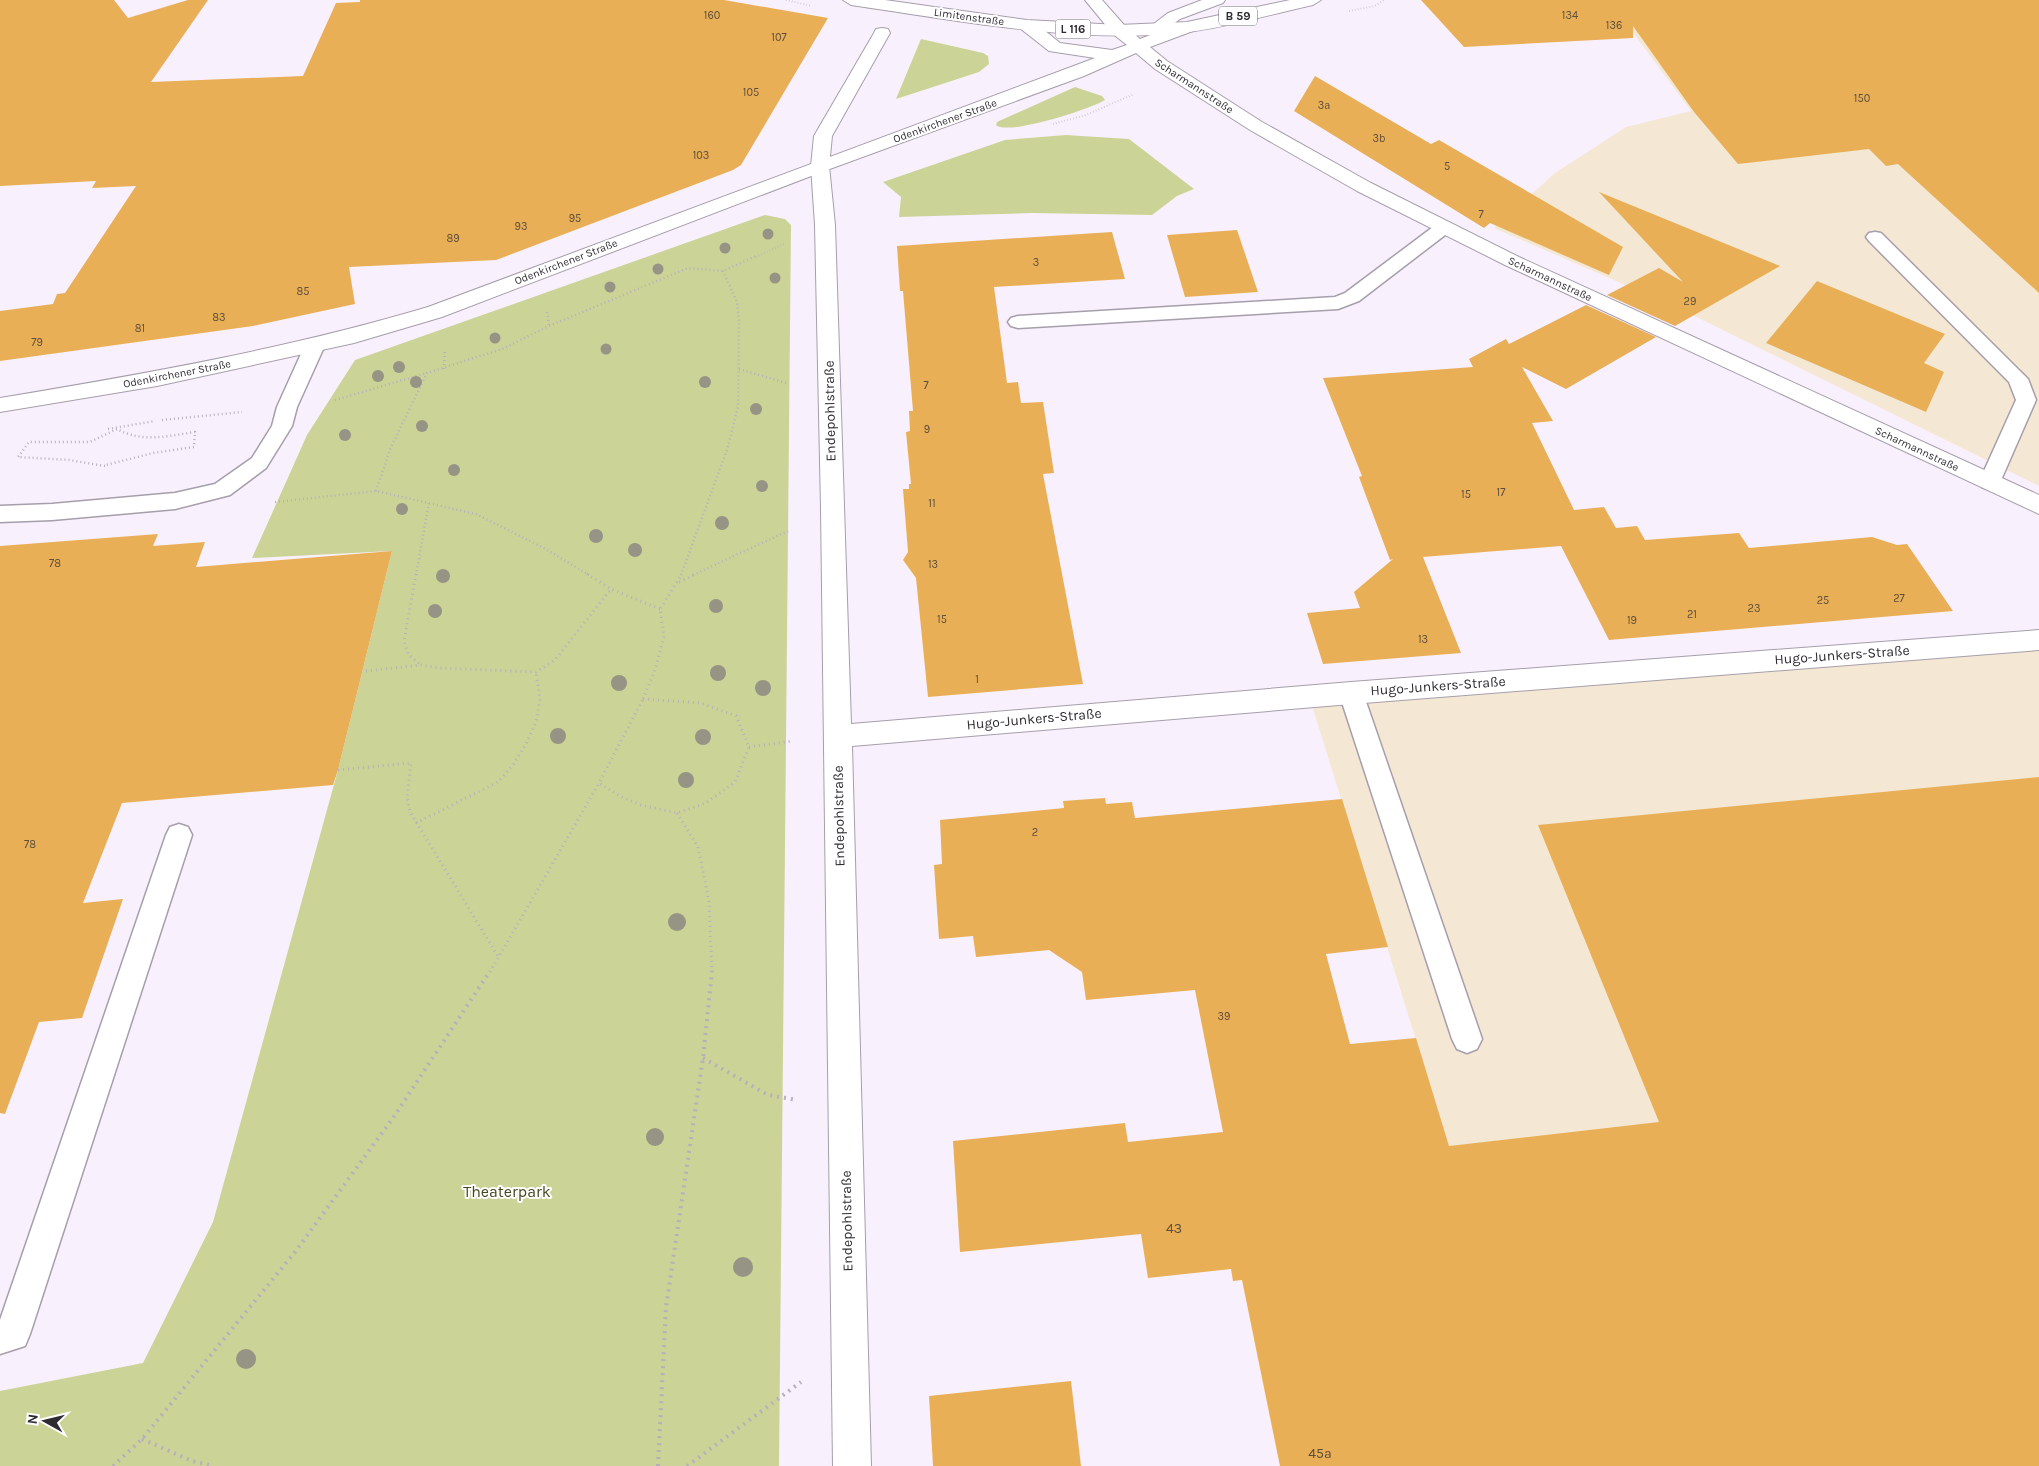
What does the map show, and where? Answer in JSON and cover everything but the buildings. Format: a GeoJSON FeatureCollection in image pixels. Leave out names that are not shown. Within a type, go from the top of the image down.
{"type":"FeatureCollection","features":[{"type":"Feature","properties":{"kind":"main road","name":"Limitenstraße"},"geometry":{"type":"LineString","coordinates":[[851,0],[1027,25],[1119,30]]}},
{"type":"Feature","properties":{"kind":"main road","name":"Scharmannstraße"},"geometry":{"type":"LineString","coordinates":[[1093,0],[1119,30],[1160,65],[1256,126],[1444,228],[2039,505]]}},
{"type":"Feature","properties":{"kind":"main road","name":"Odenkirchener Straße"},"geometry":{"type":"LineString","coordinates":[[1136,45],[1153,30],[1174,16],[1217,0]]}},
{"type":"Feature","properties":{"kind":"main road","name":"Odenkirchener Straße"},"geometry":{"type":"LineString","coordinates":[[1119,30],[1187,27],[1313,0]]}},
{"type":"Feature","properties":{"kind":"main road","name":"Limitenstraße"},"geometry":{"type":"LineString","coordinates":[[1027,25],[1055,46],[1160,65]]}},
{"type":"Feature","properties":{"kind":"main road","name":"Odenkirchener Straße"},"geometry":{"type":"LineString","coordinates":[[0,405],[156,379],[354,336],[435,312],[820,166],[1078,72],[1136,45],[1187,27]]}},
{"type":"Feature","properties":{"kind":"main road"},"geometry":{"type":"LineString","coordinates":[[1113,56],[1119,30]]}},
{"type":"Feature","properties":{"kind":"main road","name":"Endepohlstraße"},"geometry":{"type":"LineString","coordinates":[[852,1466],[833,508],[825,225],[820,166],[823,136],[882,33]]}},
{"type":"Feature","properties":{"kind":"main road","name":"Hugo-Junkers-Straße"},"geometry":{"type":"LineString","coordinates":[[837,736],[1351,693],[2039,640]]}},
{"type":"Feature","properties":{"kind":"lane"},"geometry":{"type":"LineString","coordinates":[[1018,322],[1338,303],[1352,297],[1444,228]]}},
{"type":"Feature","properties":{"kind":"lane"},"geometry":{"type":"LineString","coordinates":[[1875,237],[2018,379],[2026,400],[1990,482]]}},
{"type":"Feature","properties":{"kind":"lane"},"geometry":{"type":"LineString","coordinates":[[0,514],[52,512],[175,501],[222,490],[259,463],[282,426],[287,408],[315,344]]}},
{"type":"Feature","properties":{"kind":"lane"},"geometry":{"type":"LineString","coordinates":[[1351,693],[1467,1039]]}},
{"type":"Feature","properties":{"kind":"lane"},"geometry":{"type":"LineString","coordinates":[[0,1337],[13,1334],[179,835]]}},
{"type":"Feature","properties":{"kind":"path"},"geometry":{"type":"LineString","coordinates":[[69,460],[18,457],[29,442],[90,442],[116,430],[159,420],[322,404],[502,349],[549,326],[688,268],[723,271],[825,225]]}},
{"type":"Feature","properties":{"kind":"path"},"geometry":{"type":"LineString","coordinates":[[113,1466],[142,1439],[301,1244],[394,1118],[499,958],[599,783],[642,699],[654,670],[664,636],[660,609],[678,582],[692,549],[727,450],[738,407],[739,322],[737,302],[723,271]]}},
{"type":"Feature","properties":{"kind":"path"},"geometry":{"type":"LineString","coordinates":[[427,373],[391,447],[376,491],[476,514],[542,547],[611,589],[660,609]]}},
{"type":"Feature","properties":{"kind":"path"},"geometry":{"type":"LineString","coordinates":[[101,428],[116,430],[125,436],[136,438],[196,432],[194,447],[153,452],[106,465]]}},
{"type":"Feature","properties":{"kind":"path"},"geometry":{"type":"LineString","coordinates":[[421,665],[408,654],[404,642],[429,502]]}},
{"type":"Feature","properties":{"kind":"path"},"geometry":{"type":"LineString","coordinates":[[678,582],[833,508]]}},
{"type":"Feature","properties":{"kind":"path"},"geometry":{"type":"LineString","coordinates":[[366,671],[421,665],[440,668],[536,672],[555,660],[611,589]]}},
{"type":"Feature","properties":{"kind":"path"},"geometry":{"type":"LineString","coordinates":[[416,823],[498,782],[509,772],[535,726],[540,698],[536,672]]}},
{"type":"Feature","properties":{"kind":"path"},"geometry":{"type":"LineString","coordinates":[[599,783],[641,806],[677,813],[706,803],[735,782],[749,747],[736,716],[701,702],[642,699]]}},
{"type":"Feature","properties":{"kind":"path"},"geometry":{"type":"LineString","coordinates":[[338,770],[411,762],[407,798],[410,812],[422,835],[499,958]]}},
{"type":"Feature","properties":{"kind":"path"},"geometry":{"type":"LineString","coordinates":[[658,1466],[666,1307],[703,1058],[712,972],[709,901],[698,847],[677,813]]}},
{"type":"Feature","properties":{"kind":"path"},"geometry":{"type":"LineString","coordinates":[[703,1058],[768,1095],[844,1107]]}},
{"type":"Feature","properties":{"kind":"path"},"geometry":{"type":"LineString","coordinates":[[687,1466],[850,1347]]}},
{"type":"Feature","properties":{"kind":"path"},"geometry":{"type":"LineString","coordinates":[[142,1439],[192,1461],[213,1466]]}},
{"type":"Feature","properties":{"kind":"shaded area"},"geometry":{"type":"Polygon","coordinates":[[[2039,0],[2039,486],[1676,307],[1494,228],[1555,173],[1626,127],[1691,111],[1617,11],[2039,0]]]}},
{"type":"Feature","properties":{"kind":"shaded area"},"geometry":{"type":"Polygon","coordinates":[[[2039,640],[2039,1466],[1280,1466],[1254,1339],[1500,1310],[1309,696],[2039,640]]]}},
{"type":"Feature","properties":{"kind":"green space"},"geometry":{"type":"Polygon","coordinates":[[[921,39],[983,53],[988,56],[989,64],[979,72],[896,99],[921,39]]]}},
{"type":"Feature","properties":{"kind":"green space"},"geometry":{"type":"Polygon","coordinates":[[[1075,87],[1102,96],[1105,100],[1067,115],[1032,124],[1016,127],[996,125],[997,122],[1075,87]]]}},
{"type":"Feature","properties":{"kind":"green space"},"geometry":{"type":"Polygon","coordinates":[[[1066,135],[1129,139],[1194,189],[1177,196],[1152,215],[1032,213],[899,217],[901,197],[883,182],[1005,140],[1066,135]]]}},
{"type":"Feature","properties":{"kind":"green space","name":"Theaterpark"},"geometry":{"type":"Polygon","coordinates":[[[765,215],[785,219],[791,225],[779,1466],[0,1466],[0,1391],[143,1363],[213,1222],[338,770],[392,551],[252,558],[307,435],[355,360],[765,215]]]}}]}
